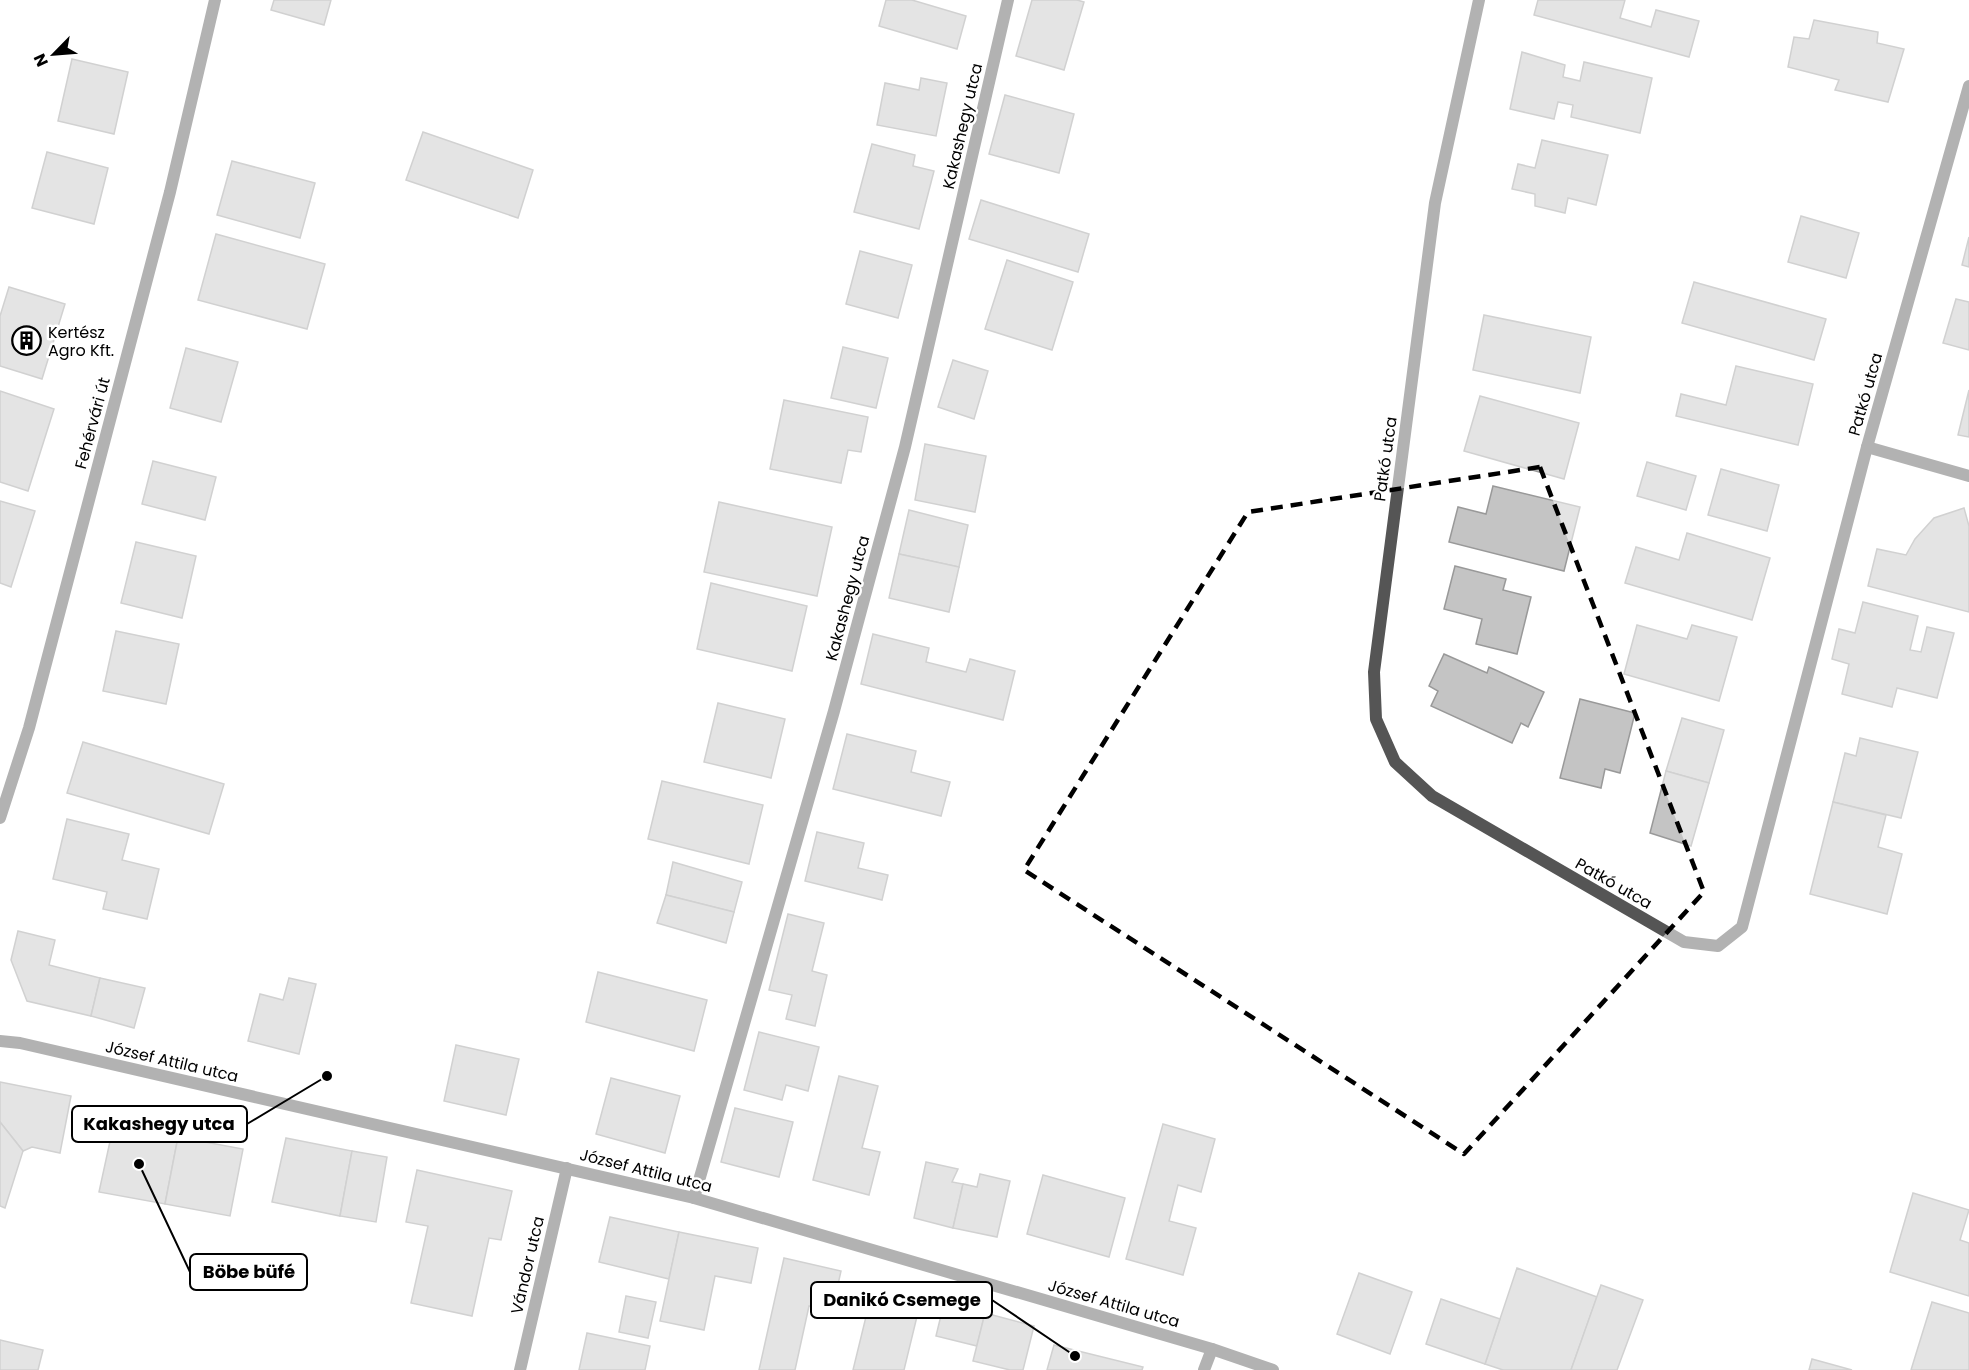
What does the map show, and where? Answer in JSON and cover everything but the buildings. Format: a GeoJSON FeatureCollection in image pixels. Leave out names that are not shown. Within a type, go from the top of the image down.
{"type":"FeatureCollection","features":[{"type":"Feature","properties":{"kind":"street","name":"Fehérvári út"},"geometry":{"type":"LineString","coordinates":[[0,818],[32,717],[170,192],[215,0]]}},
{"type":"Feature","properties":{"kind":"street","name":"Kakashegy utca"},"geometry":{"type":"LineString","coordinates":[[694,1198],[834,711],[905,447],[1008,0]]}},
{"type":"Feature","properties":{"kind":"street","name":"Patkó utca"},"geometry":{"type":"LineString","coordinates":[[1479,0],[1436,203],[1374,672],[1376,719],[1395,762],[1432,796],[1684,942],[1718,946],[1742,927],[1867,447],[1969,86]]}},
{"type":"Feature","properties":{"kind":"street"},"geometry":{"type":"LineString","coordinates":[[1867,447],[1969,476]]}},
{"type":"Feature","properties":{"kind":"street","name":"József Attila utca"},"geometry":{"type":"LineString","coordinates":[[0,1041],[20,1043],[694,1198],[1212,1349],[1273,1370]]}},
{"type":"Feature","properties":{"kind":"street","name":"Vándor utca"},"geometry":{"type":"LineString","coordinates":[[520,1370],[567,1168]]}},
{"type":"Feature","properties":{"kind":"street"},"geometry":{"type":"LineString","coordinates":[[1204,1370],[1212,1349]]}},
{"type":"Feature","properties":{"kind":"highlighted area"},"geometry":{"type":"Polygon","coordinates":[[[1540,467],[1704,892],[1464,1154],[1024,870],[1248,512],[1540,467]]]}},
{"type":"Feature","properties":{"kind":"place","name":"Kertész Agro Kft."},"geometry":{"type":"Point","coordinates":[27,341]}},
{"type":"Feature","properties":{"kind":"place","name":"Kakashegy utca"},"geometry":{"type":"Point","coordinates":[327,1076]}},
{"type":"Feature","properties":{"kind":"place","name":"Böbe büfé"},"geometry":{"type":"Point","coordinates":[139,1164]}},
{"type":"Feature","properties":{"kind":"place","name":"Danikó Csemege"},"geometry":{"type":"Point","coordinates":[1075,1356]}}]}
